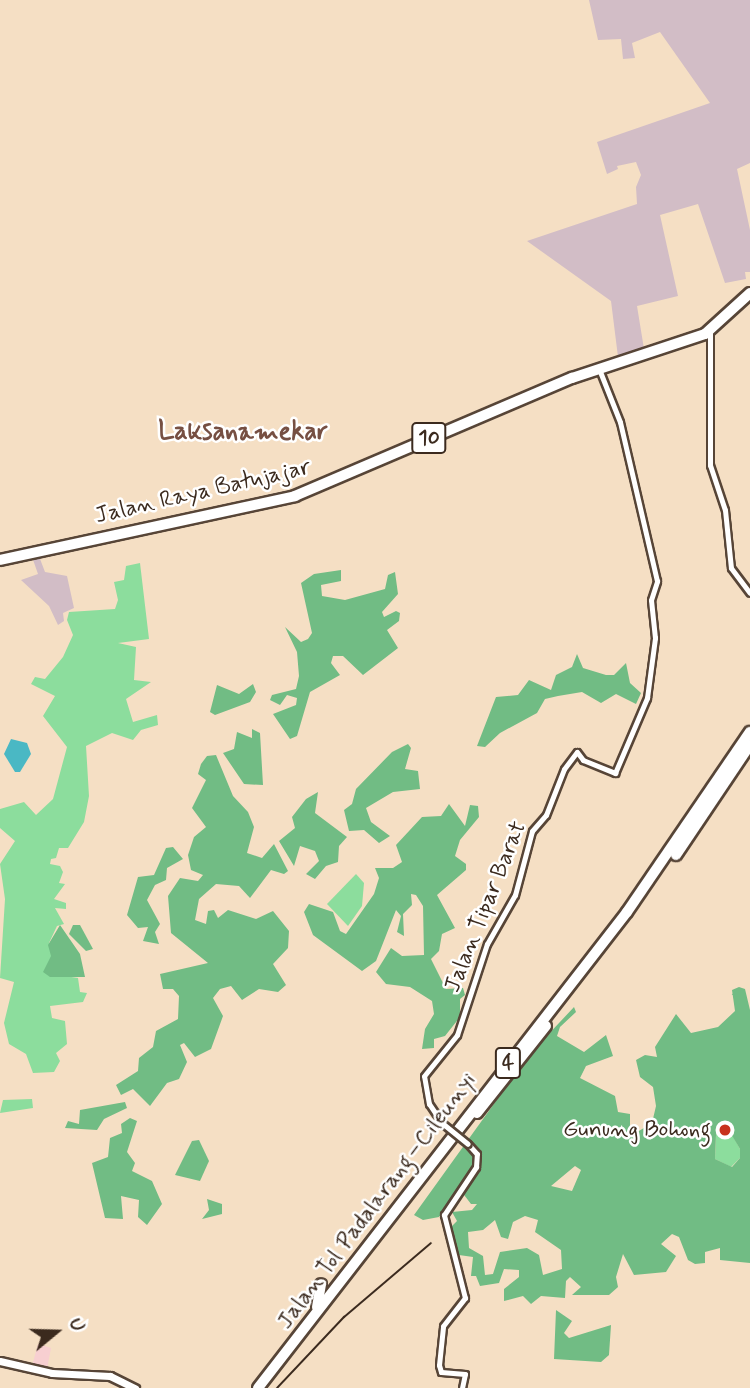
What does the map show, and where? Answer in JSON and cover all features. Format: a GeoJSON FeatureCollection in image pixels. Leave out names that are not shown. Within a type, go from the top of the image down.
{"type":"FeatureCollection","features":[{"type":"Feature","properties":{"kind":"highway","name":"Jalan Raya Batujajar"},"geometry":{"type":"LineString","coordinates":[[0,560],[295,496],[599,369],[710,331],[750,293]]}},
{"type":"Feature","properties":{"kind":"highway","name":"Jalan Tol Padalarang–Cileunyi"},"geometry":{"type":"LineString","coordinates":[[258,1388],[627,912],[750,732]]}},
{"type":"Feature","properties":{"kind":"highway","name":"Jalan Tol Padalarang–Cileunyi"},"geometry":{"type":"LineString","coordinates":[[267,1388],[613,941],[750,745]]}},
{"type":"Feature","properties":{"kind":"highway"},"geometry":{"type":"LineString","coordinates":[[361,1242],[405,1196]]}},
{"type":"Feature","properties":{"kind":"highway"},"geometry":{"type":"LineString","coordinates":[[292,1345],[320,1302],[321,1284]]}},
{"type":"Feature","properties":{"kind":"main road"},"geometry":{"type":"LineString","coordinates":[[0,1361],[52,1373],[110,1376],[135,1388]]}},
{"type":"Feature","properties":{"kind":"street"},"geometry":{"type":"LineString","coordinates":[[710,331],[710,465],[723,503],[731,568],[750,593]]}},
{"type":"Feature","properties":{"kind":"street","name":"Jalan Tipar Barat"},"geometry":{"type":"LineString","coordinates":[[462,1388],[465,1374],[441,1372],[439,1365],[443,1326],[466,1298],[444,1215],[475,1167],[477,1154],[442,1123],[429,1104],[424,1076],[457,1035],[487,944],[515,895],[532,831],[546,815],[564,769],[577,752],[583,760],[615,773],[645,706],[655,639],[651,600],[657,581],[620,422],[599,369]]}},
{"type":"Feature","properties":{"kind":"shaded area"},"geometry":{"type":"Polygon","coordinates":[[[589,0],[750,0],[750,163],[737,169],[750,230],[750,272],[745,272],[746,279],[725,283],[698,204],[660,215],[678,296],[637,306],[644,349],[618,357],[611,301],[527,241],[637,204],[636,187],[641,175],[636,162],[617,166],[618,169],[607,174],[597,142],[710,103],[660,32],[632,43],[635,58],[623,59],[621,39],[598,40],[589,0]]]}},
{"type":"Feature","properties":{"kind":"shaded area"},"geometry":{"type":"Polygon","coordinates":[[[37,551],[45,572],[67,576],[74,608],[63,613],[64,621],[58,625],[49,606],[21,580],[38,574],[31,554],[37,551]]]}},
{"type":"Feature","properties":{"kind":"shaded area"},"geometry":{"type":"Polygon","coordinates":[[[38,1344],[51,1348],[47,1369],[32,1366],[38,1344]]]}},
{"type":"Feature","properties":{"kind":"green space"},"geometry":{"type":"Polygon","coordinates":[[[140,563],[149,639],[118,643],[136,647],[134,680],[151,682],[126,699],[133,722],[157,715],[158,725],[141,730],[133,740],[112,733],[86,746],[89,796],[84,822],[68,848],[59,848],[56,858],[51,859],[50,864],[60,866],[63,872],[59,883],[65,884],[54,899],[66,903],[66,909],[55,908],[64,924],[57,926],[49,943],[58,975],[78,978],[80,992],[87,993],[83,1002],[50,1006],[52,1018],[65,1021],[67,1044],[56,1053],[60,1061],[54,1072],[33,1073],[26,1054],[9,1044],[4,1023],[14,982],[0,978],[5,899],[0,864],[15,841],[0,828],[0,809],[24,802],[36,815],[53,799],[67,747],[43,716],[55,696],[31,684],[35,677],[45,679],[63,657],[73,635],[67,620],[69,612],[115,609],[118,600],[114,582],[124,580],[126,566],[140,563]]]}},
{"type":"Feature","properties":{"kind":"green space"},"geometry":{"type":"Polygon","coordinates":[[[341,570],[341,581],[321,585],[322,596],[345,600],[385,589],[388,575],[395,572],[398,594],[382,612],[384,617],[396,611],[400,613],[399,621],[387,630],[398,648],[363,675],[343,656],[333,656],[331,663],[340,675],[310,692],[297,736],[290,739],[273,714],[296,705],[297,698],[287,695],[280,705],[270,700],[272,695],[296,689],[299,676],[297,652],[285,627],[301,642],[308,639],[312,633],[301,583],[314,574],[341,570]]]}},
{"type":"Feature","properties":{"kind":"green space"},"geometry":{"type":"Polygon","coordinates":[[[577,654],[583,668],[606,675],[614,675],[626,663],[630,683],[641,693],[636,704],[616,694],[601,703],[582,692],[545,699],[537,713],[500,733],[485,747],[477,746],[496,697],[518,695],[529,680],[551,690],[556,675],[572,667],[577,654]]]}},
{"type":"Feature","properties":{"kind":"green space"},"geometry":{"type":"Polygon","coordinates":[[[253,684],[256,692],[250,702],[215,715],[210,712],[217,685],[239,694],[253,684]]]}},
{"type":"Feature","properties":{"kind":"green space"},"geometry":{"type":"Polygon","coordinates":[[[252,729],[260,733],[263,785],[244,784],[223,753],[234,749],[237,732],[252,738],[252,729]]]}},
{"type":"Feature","properties":{"kind":"green space"},"geometry":{"type":"Polygon","coordinates":[[[408,744],[411,748],[405,769],[418,771],[420,789],[393,792],[366,808],[371,822],[390,836],[379,843],[364,830],[349,831],[344,810],[352,804],[356,789],[392,752],[408,744]]]}},
{"type":"Feature","properties":{"kind":"green space"},"geometry":{"type":"Polygon","coordinates":[[[216,755],[233,796],[248,812],[254,827],[247,853],[262,858],[274,844],[288,871],[284,874],[271,870],[250,898],[239,886],[216,884],[199,899],[195,920],[206,924],[208,911],[214,910],[218,918],[228,910],[256,919],[273,911],[289,931],[288,948],[273,964],[286,985],[278,992],[259,989],[242,1000],[231,986],[220,989],[213,998],[223,1016],[211,1049],[195,1057],[184,1043],[180,1045],[187,1062],[179,1079],[167,1083],[150,1106],[133,1089],[121,1095],[116,1085],[138,1071],[139,1058],[153,1047],[156,1031],[178,1019],[179,996],[173,989],[163,989],[160,974],[208,963],[171,933],[168,896],[180,878],[198,881],[203,875],[191,870],[188,855],[194,837],[206,827],[192,808],[206,780],[198,774],[201,764],[207,756],[216,755]]]}},
{"type":"Feature","properties":{"kind":"green space"},"geometry":{"type":"Polygon","coordinates":[[[318,792],[315,813],[347,837],[339,846],[338,862],[326,866],[315,879],[306,874],[319,861],[315,851],[300,846],[294,866],[279,841],[295,828],[292,817],[306,799],[318,792]]]}},
{"type":"Feature","properties":{"kind":"green space"},"geometry":{"type":"Polygon","coordinates":[[[449,804],[465,826],[470,805],[478,806],[479,817],[460,840],[455,856],[466,864],[466,870],[437,895],[455,928],[442,934],[439,951],[431,959],[446,989],[463,988],[465,995],[460,999],[460,1017],[445,1036],[434,1039],[434,1048],[422,1049],[425,1029],[434,1014],[432,1001],[410,987],[386,984],[376,972],[391,948],[402,956],[424,955],[423,906],[416,895],[411,894],[412,905],[403,914],[404,936],[397,932],[401,916],[396,910],[376,961],[362,971],[313,935],[304,912],[309,904],[333,912],[340,931],[346,934],[374,894],[379,878],[375,868],[393,868],[402,862],[396,845],[422,817],[441,816],[449,804]]]}},
{"type":"Feature","properties":{"kind":"green space"},"geometry":{"type":"Polygon","coordinates":[[[173,847],[183,859],[167,868],[166,880],[155,885],[147,900],[160,924],[155,932],[159,944],[143,941],[148,927],[138,928],[127,915],[138,877],[154,875],[166,848],[173,847]]]}},
{"type":"Feature","properties":{"kind":"green space"},"geometry":{"type":"Polygon","coordinates":[[[356,874],[364,883],[362,906],[348,926],[327,904],[356,874]]]}},
{"type":"Feature","properties":{"kind":"green space"},"geometry":{"type":"Polygon","coordinates":[[[60,925],[80,954],[85,977],[50,977],[43,972],[51,956],[48,945],[60,925]]]}},
{"type":"Feature","properties":{"kind":"green space"},"geometry":{"type":"Polygon","coordinates":[[[73,925],[80,925],[93,949],[86,951],[69,934],[73,925]]]}},
{"type":"Feature","properties":{"kind":"green space"},"geometry":{"type":"Polygon","coordinates":[[[739,987],[745,989],[750,1010],[750,1263],[720,1260],[720,1248],[705,1252],[705,1263],[695,1264],[688,1260],[679,1237],[672,1234],[661,1244],[676,1256],[666,1272],[634,1275],[623,1254],[616,1277],[618,1287],[609,1295],[572,1295],[581,1287],[570,1277],[566,1281],[565,1298],[541,1296],[531,1304],[523,1296],[504,1301],[504,1289],[519,1277],[519,1270],[504,1269],[499,1283],[480,1286],[476,1276],[471,1276],[473,1257],[459,1255],[450,1228],[457,1221],[452,1212],[472,1210],[477,1204],[471,1204],[458,1187],[439,1217],[423,1220],[414,1215],[529,1055],[574,1007],[576,1012],[560,1027],[557,1036],[584,1052],[606,1035],[613,1056],[586,1066],[580,1078],[615,1096],[618,1112],[630,1114],[630,1131],[634,1134],[652,1123],[656,1106],[653,1087],[640,1077],[636,1060],[645,1055],[657,1057],[655,1047],[676,1014],[691,1033],[718,1027],[735,1011],[732,990],[739,987]],[[727,1127],[716,1135],[715,1159],[732,1167],[740,1158],[740,1149],[727,1127]],[[575,1166],[551,1186],[572,1191],[581,1170],[575,1166]],[[525,1216],[513,1222],[508,1239],[501,1237],[495,1220],[483,1230],[468,1232],[469,1248],[483,1256],[485,1275],[493,1274],[500,1252],[527,1248],[539,1255],[543,1275],[562,1269],[561,1250],[535,1232],[538,1220],[525,1216]]]}},
{"type":"Feature","properties":{"kind":"green space"},"geometry":{"type":"Polygon","coordinates":[[[32,1099],[33,1108],[0,1113],[3,1100],[32,1099]]]}},
{"type":"Feature","properties":{"kind":"green space"},"geometry":{"type":"Polygon","coordinates":[[[125,1102],[127,1108],[104,1119],[97,1130],[65,1128],[68,1121],[79,1124],[80,1110],[125,1102]]]}},
{"type":"Feature","properties":{"kind":"green space"},"geometry":{"type":"Polygon","coordinates":[[[130,1118],[137,1121],[127,1152],[135,1163],[132,1171],[152,1181],[162,1204],[147,1225],[138,1217],[139,1200],[121,1196],[123,1219],[105,1218],[92,1163],[108,1157],[110,1138],[122,1133],[121,1124],[130,1118]]]}},
{"type":"Feature","properties":{"kind":"green space"},"geometry":{"type":"Polygon","coordinates":[[[728,1127],[740,1149],[740,1158],[731,1167],[715,1159],[716,1135],[728,1127]]]}},
{"type":"Feature","properties":{"kind":"green space"},"geometry":{"type":"Polygon","coordinates":[[[199,1140],[209,1161],[200,1181],[175,1175],[192,1141],[199,1140]]]}},
{"type":"Feature","properties":{"kind":"green space"},"geometry":{"type":"Polygon","coordinates":[[[207,1199],[222,1204],[222,1214],[202,1219],[209,1210],[207,1199]]]}},
{"type":"Feature","properties":{"kind":"green space"},"geometry":{"type":"Polygon","coordinates":[[[556,1310],[572,1321],[564,1333],[569,1338],[611,1325],[609,1355],[601,1362],[554,1359],[556,1310]]]}},
{"type":"Feature","properties":{"kind":"water"},"geometry":{"type":"Polygon","coordinates":[[[11,739],[27,743],[31,754],[20,772],[15,772],[4,754],[11,739]]]}},
{"type":"Feature","properties":{"kind":"railway"},"geometry":{"type":"LineString","coordinates":[[277,1388],[344,1317],[431,1243]]}},
{"type":"Feature","properties":{"kind":"place","name":"Gunung Bohong"},"geometry":{"type":"Point","coordinates":[725,1130]}},
{"type":"Feature","properties":{"kind":"district","name":"Laksanamekar"},"geometry":{"type":"Point","coordinates":[243,433]}}]}
